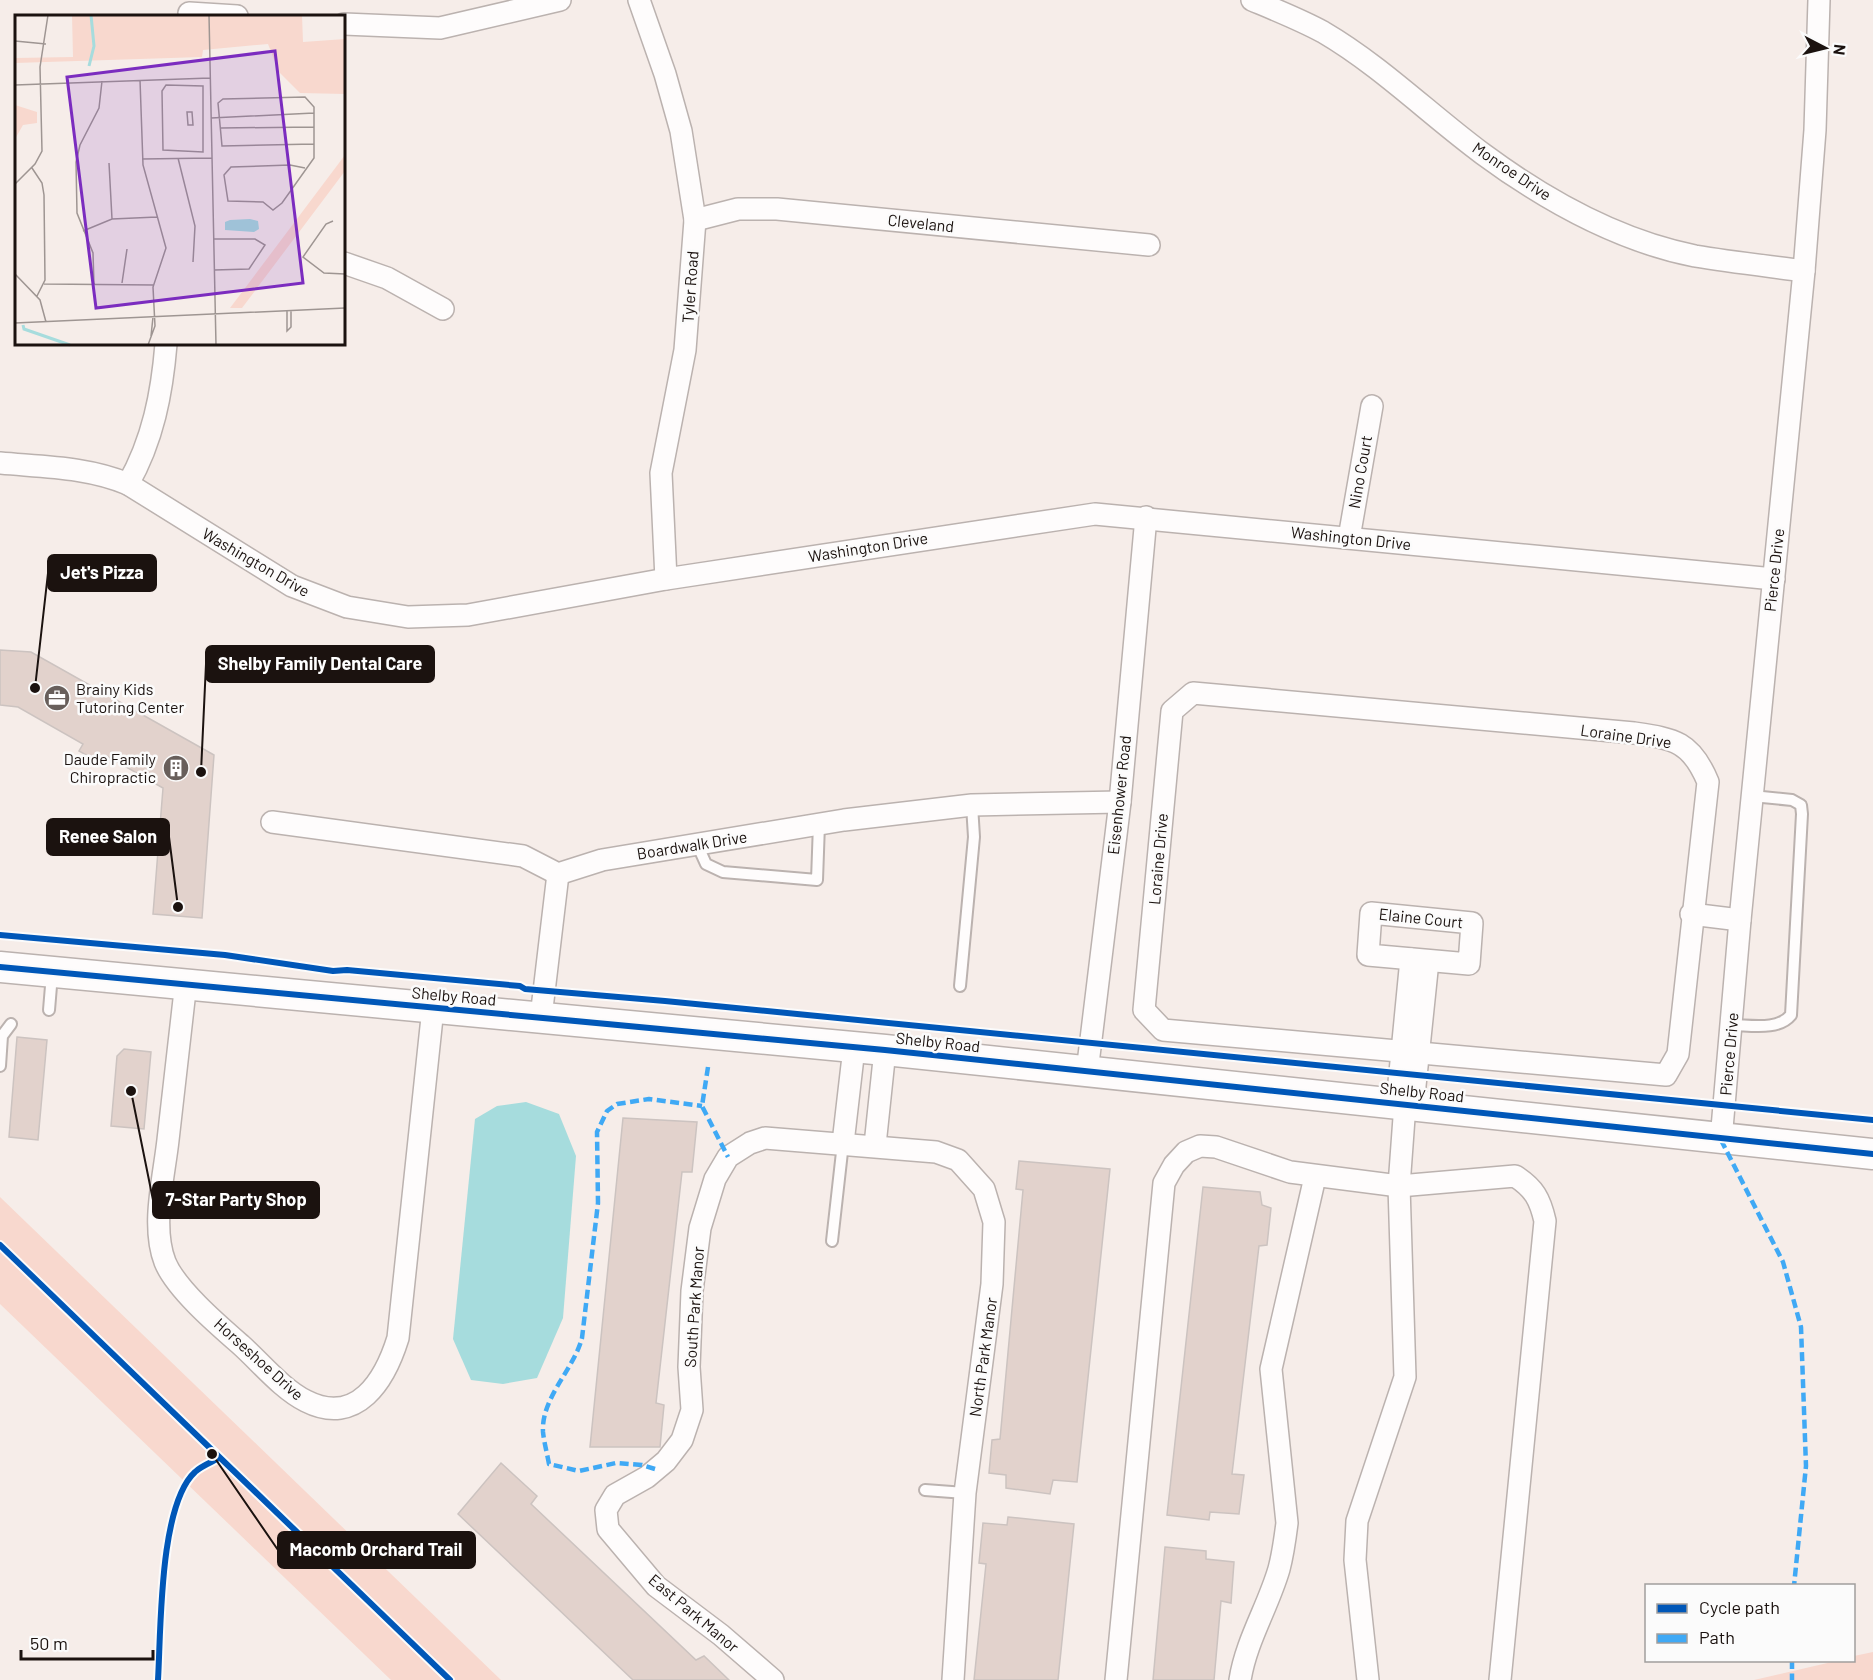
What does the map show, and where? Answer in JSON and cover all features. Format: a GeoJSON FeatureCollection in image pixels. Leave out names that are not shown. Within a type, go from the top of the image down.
{"type":"FeatureCollection","features":[{"type":"Feature","properties":{"kind":"street"},"geometry":{"type":"LineString","coordinates":[[345,24],[440,28],[560,0]]}},
{"type":"Feature","properties":{"kind":"street","name":"Tyler Road"},"geometry":{"type":"LineString","coordinates":[[639,0],[665,74],[681,131],[695,220],[685,350],[661,473],[666,579]]}},
{"type":"Feature","properties":{"kind":"street","name":"Monroe Drive"},"geometry":{"type":"LineString","coordinates":[[1252,0],[1321,32],[1350,50],[1483,154],[1552,198],[1597,222],[1634,238],[1686,254],[1803,271]]}},
{"type":"Feature","properties":{"kind":"street","name":"Pierce Drive"},"geometry":{"type":"LineString","coordinates":[[1721,1140],[1803,271],[1815,130],[1820,0]]}},
{"type":"Feature","properties":{"kind":"street"},"geometry":{"type":"LineString","coordinates":[[190,10],[229,15]]}},
{"type":"Feature","properties":{"kind":"street","name":"Cleveland"},"geometry":{"type":"LineString","coordinates":[[695,220],[738,209],[777,209],[1149,245]]}},
{"type":"Feature","properties":{"kind":"street"},"geometry":{"type":"LineString","coordinates":[[345,263],[387,278],[443,309]]}},
{"type":"Feature","properties":{"kind":"street"},"geometry":{"type":"LineString","coordinates":[[128,484],[150,436],[164,378],[166,345]]}},
{"type":"Feature","properties":{"kind":"street","name":"Nino Court"},"geometry":{"type":"LineString","coordinates":[[1349,538],[1372,406]]}},
{"type":"Feature","properties":{"kind":"street","name":"Washington Drive"},"geometry":{"type":"LineString","coordinates":[[0,463],[83,470],[128,484],[292,586],[347,607],[378,614],[420,617],[468,615],[666,579],[1062,517],[1095,514],[1146,517],[1774,579]]}},
{"type":"Feature","properties":{"kind":"street","name":"Eisenhower Road"},"geometry":{"type":"LineString","coordinates":[[1087,1072],[1119,802],[1146,517]]}},
{"type":"Feature","properties":{"kind":"street","name":"Loraine Drive"},"geometry":{"type":"LineString","coordinates":[[1193,693],[1634,734],[1668,739],[1686,746],[1699,761],[1708,782],[1691,914],[1678,1054],[1666,1075],[1410,1054],[1163,1030],[1144,1010],[1172,711],[1193,693]]}},
{"type":"Feature","properties":{"kind":"street","name":"Boardwalk Drive"},"geometry":{"type":"LineString","coordinates":[[558,874],[602,860],[819,824],[972,805],[1119,802]]}},
{"type":"Feature","properties":{"kind":"street"},"geometry":{"type":"LineString","coordinates":[[272,822],[523,856],[558,874],[541,1017]]}},
{"type":"Feature","properties":{"kind":"street","name":"Elaine Court"},"geometry":{"type":"LineString","coordinates":[[1371,913],[1472,923],[1469,964],[1419,960],[1368,954],[1371,913]]}},
{"type":"Feature","properties":{"kind":"street"},"geometry":{"type":"LineString","coordinates":[[1691,914],[1740,920]]}},
{"type":"Feature","properties":{"kind":"street"},"geometry":{"type":"LineString","coordinates":[[1368,1680],[1355,1560],[1358,1521],[1405,1377],[1399,1186],[1419,960]]}},
{"type":"Feature","properties":{"kind":"street","name":"Shelby Road"},"geometry":{"type":"LineString","coordinates":[[0,966],[885,1050],[1405,1104],[1721,1140],[1873,1154]]}},
{"type":"Feature","properties":{"kind":"street","name":"Horseshoe Drive"},"geometry":{"type":"LineString","coordinates":[[186,982],[162,1198],[160,1238],[165,1262],[176,1280],[233,1339],[292,1392],[315,1405],[336,1409],[344,1408],[363,1399],[390,1361],[398,1338],[433,1008]]}},
{"type":"Feature","properties":{"kind":"street"},"geometry":{"type":"LineString","coordinates":[[843,1143],[854,1048]]}},
{"type":"Feature","properties":{"kind":"street"},"geometry":{"type":"LineString","coordinates":[[875,1145],[885,1050]]}},
{"type":"Feature","properties":{"kind":"street","name":"South Park Manor"},"geometry":{"type":"LineString","coordinates":[[606,1510],[615,1495],[647,1477],[666,1461],[682,1440],[692,1410],[689,1367],[692,1291],[700,1228],[715,1179],[728,1157],[750,1143],[765,1138],[843,1143]]}},
{"type":"Feature","properties":{"kind":"street","name":"North Park Manor"},"geometry":{"type":"LineString","coordinates":[[843,1143],[936,1152],[958,1160],[984,1189],[994,1222],[992,1284],[964,1493],[953,1680]]}},
{"type":"Feature","properties":{"kind":"street"},"geometry":{"type":"LineString","coordinates":[[1116,1680],[1164,1183],[1180,1158],[1200,1146],[1216,1147],[1270,1167],[1316,1177],[1399,1186],[1515,1176],[1529,1185],[1540,1200],[1545,1221],[1500,1680]]}},
{"type":"Feature","properties":{"kind":"street"},"geometry":{"type":"LineString","coordinates":[[1240,1680],[1254,1630],[1278,1570],[1284,1543],[1287,1523],[1271,1369],[1316,1177]]}},
{"type":"Feature","properties":{"kind":"street","name":"East Park Manor"},"geometry":{"type":"LineString","coordinates":[[606,1510],[608,1529],[656,1586],[721,1635],[773,1680]]}},
{"type":"Feature","properties":{"kind":"lane"},"geometry":{"type":"LineString","coordinates":[[1731,1025],[1776,1025],[1784,1023],[1791,1015],[1801,805],[1792,800],[1752,796]]}},
{"type":"Feature","properties":{"kind":"lane"},"geometry":{"type":"LineString","coordinates":[[960,986],[974,837],[972,805]]}},
{"type":"Feature","properties":{"kind":"lane"},"geometry":{"type":"LineString","coordinates":[[697,844],[706,864],[723,872],[817,880],[819,824]]}},
{"type":"Feature","properties":{"kind":"lane"},"geometry":{"type":"LineString","coordinates":[[49,1010],[52,971]]}},
{"type":"Feature","properties":{"kind":"lane"},"geometry":{"type":"LineString","coordinates":[[0,1066],[3,1036],[11,1024]]}},
{"type":"Feature","properties":{"kind":"lane"},"geometry":{"type":"LineString","coordinates":[[832,1241],[843,1143]]}},
{"type":"Feature","properties":{"kind":"lane"},"geometry":{"type":"LineString","coordinates":[[925,1490],[964,1493]]}},
{"type":"Feature","properties":{"kind":"shaded area"},"geometry":{"type":"Polygon","coordinates":[[[0,1197],[501,1680],[391,1680],[0,1304],[0,1197]]]}},
{"type":"Feature","properties":{"kind":"shaded area"},"geometry":{"type":"Polygon","coordinates":[[[1873,1652],[1873,1680],[1754,1680],[1832,1662],[1855,1662],[1855,1656],[1873,1652]]]}},
{"type":"Feature","properties":{"kind":"water"},"geometry":{"type":"Polygon","coordinates":[[[526,1102],[559,1114],[576,1156],[563,1318],[537,1378],[503,1384],[471,1380],[453,1339],[475,1119],[497,1106],[526,1102]]]}},
{"type":"Feature","properties":{"kind":"building"},"geometry":{"type":"Polygon","coordinates":[[[0,650],[31,652],[214,755],[202,918],[153,914],[163,788],[107,756],[102,764],[79,751],[83,744],[18,707],[0,705],[0,650]]]}},
{"type":"Feature","properties":{"kind":"building"},"geometry":{"type":"Polygon","coordinates":[[[17,1037],[47,1040],[38,1140],[9,1137],[17,1037]]]}},
{"type":"Feature","properties":{"kind":"building"},"geometry":{"type":"Polygon","coordinates":[[[124,1049],[151,1052],[144,1129],[111,1126],[117,1056],[124,1049]]]}},
{"type":"Feature","properties":{"kind":"building"},"geometry":{"type":"Polygon","coordinates":[[[623,1118],[697,1122],[692,1172],[682,1172],[656,1403],[664,1405],[660,1447],[590,1447],[623,1118]]]}},
{"type":"Feature","properties":{"kind":"building"},"geometry":{"type":"Polygon","coordinates":[[[1019,1161],[1110,1169],[1077,1482],[1053,1480],[1050,1494],[1006,1488],[1006,1475],[989,1473],[992,1440],[1000,1439],[1023,1190],[1016,1189],[1019,1161]]]}},
{"type":"Feature","properties":{"kind":"building"},"geometry":{"type":"Polygon","coordinates":[[[1203,1187],[1260,1192],[1262,1205],[1271,1208],[1267,1245],[1259,1246],[1232,1474],[1244,1475],[1239,1514],[1210,1512],[1209,1520],[1167,1515],[1203,1187]]]}},
{"type":"Feature","properties":{"kind":"building"},"geometry":{"type":"Polygon","coordinates":[[[501,1463],[537,1496],[531,1504],[696,1660],[704,1656],[729,1680],[633,1680],[458,1514],[501,1463]]]}},
{"type":"Feature","properties":{"kind":"building"},"geometry":{"type":"Polygon","coordinates":[[[1008,1517],[1074,1524],[1058,1680],[974,1680],[986,1564],[979,1563],[983,1523],[1007,1525],[1008,1517]]]}},
{"type":"Feature","properties":{"kind":"building"},"geometry":{"type":"Polygon","coordinates":[[[1165,1547],[1206,1551],[1206,1559],[1234,1562],[1231,1603],[1221,1601],[1214,1680],[1153,1680],[1165,1547]]]}},
{"type":"Feature","properties":{"kind":"marked path"},"geometry":{"type":"LineString","coordinates":[[708,1067],[702,1106],[728,1157]]}},
{"type":"Feature","properties":{"kind":"marked path"},"geometry":{"type":"LineString","coordinates":[[655,1469],[642,1465],[616,1463],[579,1471],[549,1464],[543,1432],[544,1419],[552,1395],[578,1350],[582,1338],[598,1203],[597,1132],[607,1111],[617,1104],[649,1099],[702,1106]]}},
{"type":"Feature","properties":{"kind":"marked path"},"geometry":{"type":"LineString","coordinates":[[1721,1140],[1783,1262],[1801,1327],[1806,1466],[1794,1584]]}},
{"type":"Feature","properties":{"kind":"marked path"},"geometry":{"type":"LineString","coordinates":[[1792,1662],[1792,1680]]}},
{"type":"Feature","properties":{"kind":"cycle path"},"geometry":{"type":"LineString","coordinates":[[0,935],[225,955],[333,971],[347,970],[520,986],[525,989],[1873,1120]]}},
{"type":"Feature","properties":{"kind":"cycle path"},"geometry":{"type":"LineString","coordinates":[[0,967],[885,1050],[1873,1154]]}},
{"type":"Feature","properties":{"kind":"cycle path"},"geometry":{"type":"LineString","coordinates":[[0,1245],[450,1680]]}},
{"type":"Feature","properties":{"kind":"cycle path"},"geometry":{"type":"LineString","coordinates":[[158,1680],[164,1570],[174,1512],[183,1488],[195,1472],[219,1458]]}},
{"type":"Feature","properties":{"kind":"place","name":"Jet's Pizza"},"geometry":{"type":"Point","coordinates":[35,688]}},
{"type":"Feature","properties":{"kind":"place","name":"Brainy Kids Tutoring Center"},"geometry":{"type":"Point","coordinates":[57,698]}},
{"type":"Feature","properties":{"kind":"place","name":"Daude Family Chiropractic"},"geometry":{"type":"Point","coordinates":[176,768]}},
{"type":"Feature","properties":{"kind":"place","name":"Shelby Family Dental Care"},"geometry":{"type":"Point","coordinates":[201,772]}},
{"type":"Feature","properties":{"kind":"place","name":"Renee Salon"},"geometry":{"type":"Point","coordinates":[178,907]}},
{"type":"Feature","properties":{"kind":"place","name":"7-Star Party Shop"},"geometry":{"type":"Point","coordinates":[131,1091]}},
{"type":"Feature","properties":{"kind":"place","name":"Macomb Orchard Trail"},"geometry":{"type":"Point","coordinates":[212,1454]}}]}
